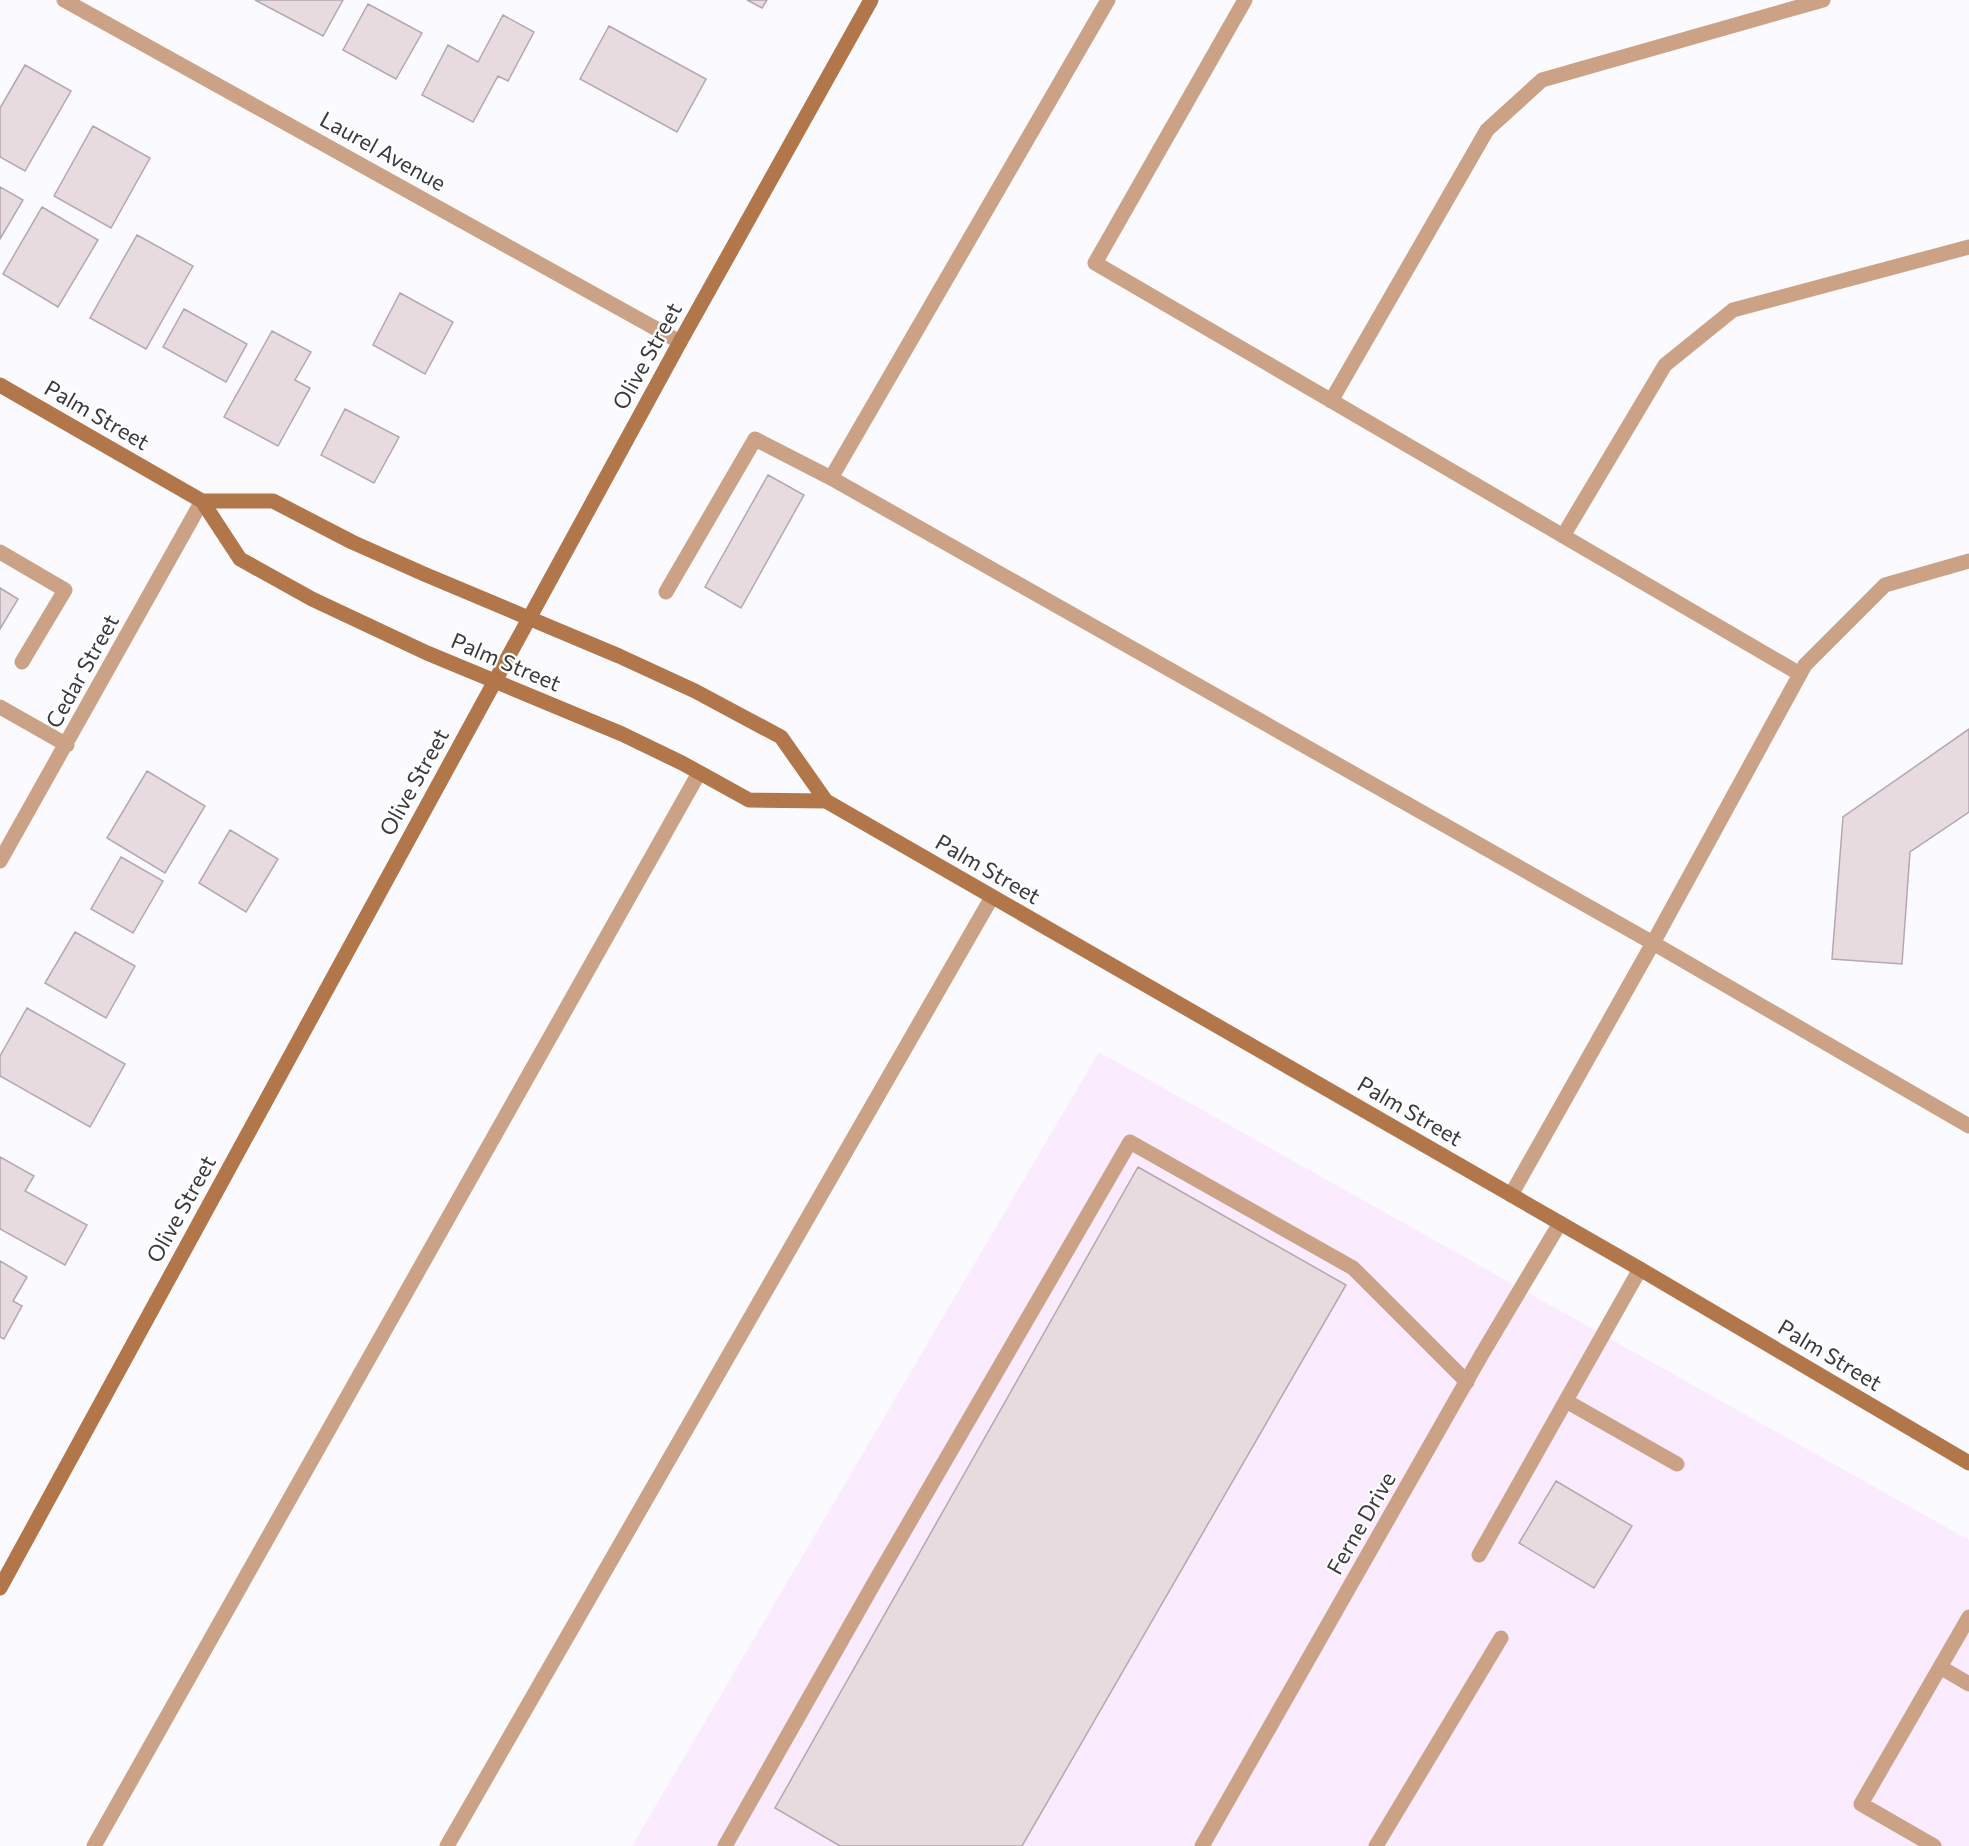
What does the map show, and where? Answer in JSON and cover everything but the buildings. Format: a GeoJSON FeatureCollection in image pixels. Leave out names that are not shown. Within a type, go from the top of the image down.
{"type":"FeatureCollection","features":[{"type":"Feature","properties":{"kind":"main road","name":"Olive Street"},"geometry":{"type":"LineString","coordinates":[[0,1588],[680,342],[872,0]]}},
{"type":"Feature","properties":{"kind":"main road","name":"Palm Street"},"geometry":{"type":"LineString","coordinates":[[0,385],[202,501],[240,559],[332,608],[494,682],[622,734],[749,800],[826,801]]}},
{"type":"Feature","properties":{"kind":"main road","name":"Palm Street"},"geometry":{"type":"LineString","coordinates":[[202,501],[273,501],[352,542],[529,620],[619,656],[695,691],[781,736],[826,801],[1640,1269],[1969,1463]]}},
{"type":"Feature","properties":{"kind":"street","name":"Laurel Avenue"},"geometry":{"type":"LineString","coordinates":[[64,0],[680,342]]}},
{"type":"Feature","properties":{"kind":"street"},"geometry":{"type":"LineString","coordinates":[[831,478],[1108,0]]}},
{"type":"Feature","properties":{"kind":"street"},"geometry":{"type":"LineString","coordinates":[[1245,0],[1095,263],[1800,674]]}},
{"type":"Feature","properties":{"kind":"street"},"geometry":{"type":"LineString","coordinates":[[1331,400],[1487,130],[1542,80],[1822,0]]}},
{"type":"Feature","properties":{"kind":"street"},"geometry":{"type":"LineString","coordinates":[[1563,536],[1665,365],[1733,310],[1969,247]]}},
{"type":"Feature","properties":{"kind":"street"},"geometry":{"type":"LineString","coordinates":[[666,592],[755,439],[831,478],[1653,943],[1969,1126]]}},
{"type":"Feature","properties":{"kind":"street","name":"Cedar Street"},"geometry":{"type":"LineString","coordinates":[[0,861],[202,501]]}},
{"type":"Feature","properties":{"kind":"street"},"geometry":{"type":"LineString","coordinates":[[0,552],[65,590],[22,662]]}},
{"type":"Feature","properties":{"kind":"street"},"geometry":{"type":"LineString","coordinates":[[1510,1195],[1653,943],[1805,665],[1885,585],[1969,561]]}},
{"type":"Feature","properties":{"kind":"street"},"geometry":{"type":"LineString","coordinates":[[0,707],[67,745]]}},
{"type":"Feature","properties":{"kind":"street"},"geometry":{"type":"LineString","coordinates":[[94,1846],[699,773]]}},
{"type":"Feature","properties":{"kind":"street"},"geometry":{"type":"LineString","coordinates":[[447,1846],[992,897]]}},
{"type":"Feature","properties":{"kind":"street"},"geometry":{"type":"LineString","coordinates":[[726,1846],[873,1585],[1130,1142],[1353,1268],[1467,1382]]}},
{"type":"Feature","properties":{"kind":"street","name":"Ferne Drive"},"geometry":{"type":"LineString","coordinates":[[1202,1846],[1482,1354],[1560,1223]]}},
{"type":"Feature","properties":{"kind":"street"},"geometry":{"type":"LineString","coordinates":[[1479,1555],[1640,1269]]}},
{"type":"Feature","properties":{"kind":"street"},"geometry":{"type":"LineString","coordinates":[[1566,1401],[1677,1464]]}},
{"type":"Feature","properties":{"kind":"street"},"geometry":{"type":"LineString","coordinates":[[1934,1846],[1861,1804],[1969,1617]]}},
{"type":"Feature","properties":{"kind":"street"},"geometry":{"type":"LineString","coordinates":[[1376,1846],[1501,1638]]}},
{"type":"Feature","properties":{"kind":"street"},"geometry":{"type":"LineString","coordinates":[[1940,1667],[1969,1684]]}},
{"type":"Feature","properties":{"kind":"shaded area"},"geometry":{"type":"Polygon","coordinates":[[[1099,1052],[1969,1540],[1969,1846],[632,1846],[1099,1052]]]}}]}
